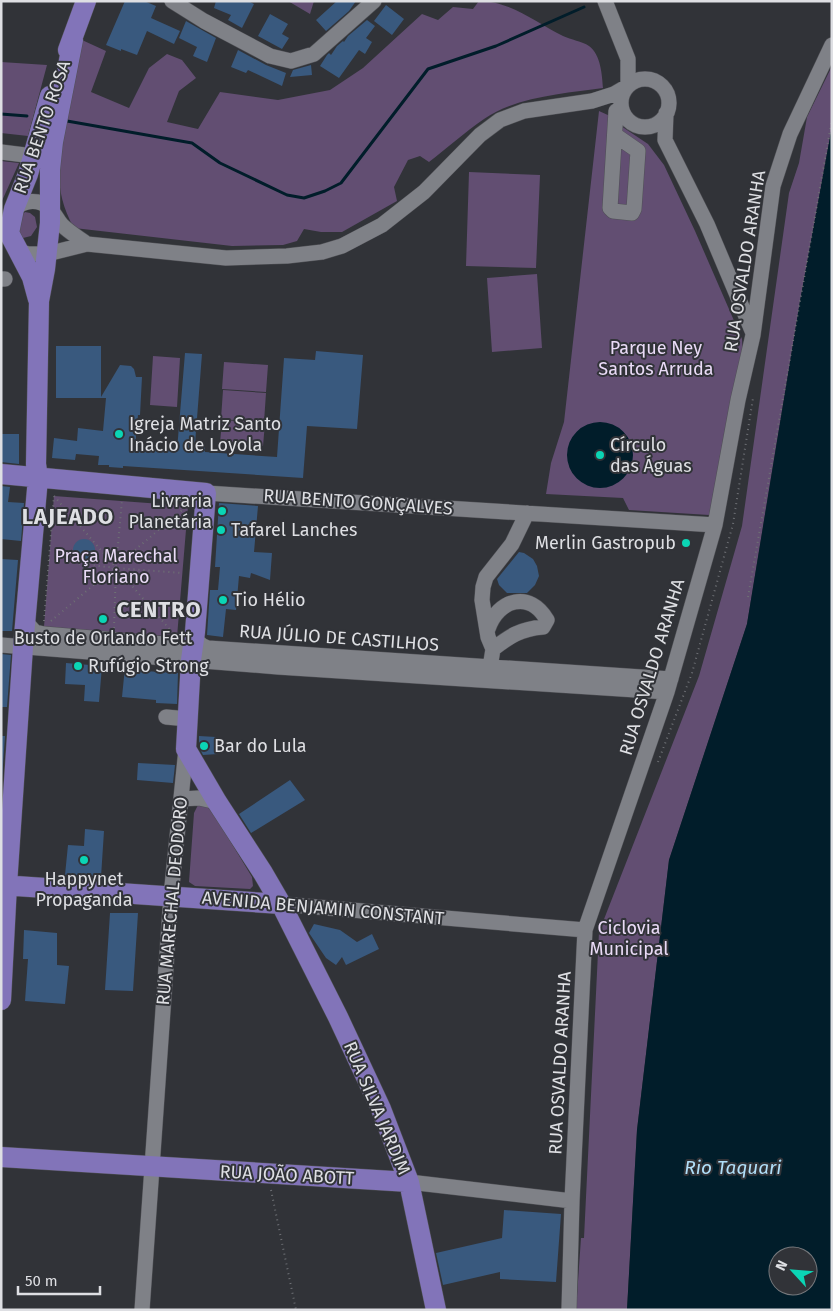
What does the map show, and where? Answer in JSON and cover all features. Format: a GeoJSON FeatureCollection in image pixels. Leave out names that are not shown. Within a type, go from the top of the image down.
{"type":"FeatureCollection","features":[{"type":"Feature","properties":{"kind":"main road","name":"RUA BENTO ROSA"},"geometry":{"type":"LineString","coordinates":[[8,221],[28,174],[52,90],[73,40],[86,1]]}},
{"type":"Feature","properties":{"kind":"main road","name":"RUA BENTO ROSA"},"geometry":{"type":"LineString","coordinates":[[40,264],[50,202],[50,170],[53,142],[73,40]]}},
{"type":"Feature","properties":{"kind":"main road"},"geometry":{"type":"LineString","coordinates":[[33,156],[40,161],[50,202]]}},
{"type":"Feature","properties":{"kind":"main road"},"geometry":{"type":"LineString","coordinates":[[1,1000],[4,885],[23,647],[35,625],[39,301],[35,285],[40,264],[18,250],[8,221]]}},
{"type":"Feature","properties":{"kind":"main road","name":"RUA BENTO GONÇALVES"},"geometry":{"type":"LineString","coordinates":[[1,474],[202,492]]}},
{"type":"Feature","properties":{"kind":"main road","name":"RUA MARECHAL DEODORO"},"geometry":{"type":"LineString","coordinates":[[186,749],[191,660],[186,635],[202,492]]}},
{"type":"Feature","properties":{"kind":"main road","name":"RUA SILVA JARDIM"},"geometry":{"type":"LineString","coordinates":[[186,749],[217,802],[263,872],[265,889],[338,1017],[381,1109],[409,1182],[436,1310]]}},
{"type":"Feature","properties":{"kind":"main road","name":"AVENIDA BENJAMIN CONSTANT"},"geometry":{"type":"LineString","coordinates":[[4,885],[171,896],[277,908]]}},
{"type":"Feature","properties":{"kind":"main road","name":"RUA JOÃO ABOTT"},"geometry":{"type":"LineString","coordinates":[[1,1157],[409,1182]]}},
{"type":"Feature","properties":{"kind":"street"},"geometry":{"type":"LineString","coordinates":[[172,1],[204,21],[270,56],[291,61],[314,54],[374,1]]}},
{"type":"Feature","properties":{"kind":"street"},"geometry":{"type":"LineString","coordinates":[[605,1],[628,59],[627,86],[622,95],[621,105],[623,114],[634,124],[647,127],[655,125],[666,113]]}},
{"type":"Feature","properties":{"kind":"street","name":"RUA OSVALDO ARANHA"},"geometry":{"type":"LineString","coordinates":[[569,1310],[572,1201],[585,930],[669,685],[715,525],[738,400],[753,334],[773,186],[790,134],[832,45]]}},
{"type":"Feature","properties":{"kind":"street"},"geometry":{"type":"LineString","coordinates":[[628,59],[651,80],[660,85],[666,94],[668,103],[665,140],[707,224],[753,334]]}},
{"type":"Feature","properties":{"kind":"street"},"geometry":{"type":"LineString","coordinates":[[40,264],[87,244],[226,258],[287,256],[322,252],[342,246],[382,225],[424,192],[480,135],[500,120],[524,111],[592,101],[614,94],[635,81],[651,80]]}},
{"type":"Feature","properties":{"kind":"street"},"geometry":{"type":"LineString","coordinates":[[592,101],[616,111],[634,124],[665,140]]}},
{"type":"Feature","properties":{"kind":"street"},"geometry":{"type":"LineString","coordinates":[[615,135],[616,111]]}},
{"type":"Feature","properties":{"kind":"street"},"geometry":{"type":"LineString","coordinates":[[1,152],[33,156]]}},
{"type":"Feature","properties":{"kind":"street"},"geometry":{"type":"LineString","coordinates":[[8,221],[26,201],[50,202],[62,225],[87,244]]}},
{"type":"Feature","properties":{"kind":"street","name":"RUA BENTO GONÇALVES"},"geometry":{"type":"LineString","coordinates":[[202,492],[715,525]]}},
{"type":"Feature","properties":{"kind":"street"},"geometry":{"type":"LineString","coordinates":[[489,674],[493,649],[488,637],[482,600],[483,587],[486,577],[512,544],[527,513]]}},
{"type":"Feature","properties":{"kind":"street"},"geometry":{"type":"LineString","coordinates":[[488,629],[497,612],[511,602],[519,601],[535,606],[547,620],[546,624],[542,627],[528,628],[514,634],[493,649]]}},
{"type":"Feature","properties":{"kind":"street"},"geometry":{"type":"LineString","coordinates":[[35,625],[35,632],[44,634],[178,646],[189,642],[186,635]]}},
{"type":"Feature","properties":{"kind":"street","name":"RUA JÚLIO DE CASTILHOS"},"geometry":{"type":"LineString","coordinates":[[186,635],[196,638],[199,643],[208,648],[279,660]]}},
{"type":"Feature","properties":{"kind":"street","name":"RUA JÚLIO DE CASTILHOS"},"geometry":{"type":"LineString","coordinates":[[1,645],[191,660],[279,660],[669,685]]}},
{"type":"Feature","properties":{"kind":"street"},"geometry":{"type":"LineString","coordinates":[[166,718],[188,719]]}},
{"type":"Feature","properties":{"kind":"street","name":"RUA MARECHAL DEODORO"},"geometry":{"type":"LineString","coordinates":[[142,1310],[171,896],[186,749]]}},
{"type":"Feature","properties":{"kind":"street"},"geometry":{"type":"LineString","coordinates":[[181,799],[200,798],[217,802]]}},
{"type":"Feature","properties":{"kind":"street","name":"AVENIDA BENJAMIN CONSTANT"},"geometry":{"type":"LineString","coordinates":[[277,908],[585,930]]}},
{"type":"Feature","properties":{"kind":"street","name":"RUA JOÃO ABOTT"},"geometry":{"type":"LineString","coordinates":[[409,1182],[572,1201]]}},
{"type":"Feature","properties":{"kind":"path"},"geometry":{"type":"LineString","coordinates":[[748,597],[832,119]]}},
{"type":"Feature","properties":{"kind":"path"},"geometry":{"type":"LineString","coordinates":[[51,622],[202,492]]}},
{"type":"Feature","properties":{"kind":"path"},"geometry":{"type":"LineString","coordinates":[[35,625],[49,560],[54,496],[116,568],[186,635]]}},
{"type":"Feature","properties":{"kind":"path"},"geometry":{"type":"LineString","coordinates":[[114,633],[116,568],[121,508]]}},
{"type":"Feature","properties":{"kind":"path"},"geometry":{"type":"LineString","coordinates":[[49,560],[182,573]]}},
{"type":"Feature","properties":{"kind":"path"},"geometry":{"type":"LineString","coordinates":[[268,1173],[296,1310]]}},
{"type":"Feature","properties":{"kind":"green space"},"geometry":{"type":"Polygon","coordinates":[[[288,1],[314,1],[310,14],[288,1]]]}},
{"type":"Feature","properties":{"kind":"green space"},"geometry":{"type":"Polygon","coordinates":[[[479,1],[491,2],[513,9],[563,36],[589,46],[598,60],[603,88],[541,97],[510,106],[484,119],[429,162],[420,156],[408,160],[394,187],[397,201],[342,232],[321,232],[304,229],[297,241],[283,245],[232,246],[74,228],[62,199],[59,171],[62,142],[82,40],[106,51],[91,92],[129,108],[149,68],[167,54],[182,60],[196,78],[179,91],[167,122],[198,129],[220,92],[278,100],[330,90],[363,68],[422,14],[438,20],[453,7],[473,9],[479,1]]]}},
{"type":"Feature","properties":{"kind":"green space"},"geometry":{"type":"Polygon","coordinates":[[[1,62],[47,65],[28,136],[1,133],[1,62]]]}},
{"type":"Feature","properties":{"kind":"green space","name":"Ciclovia Municipal"},"geometry":{"type":"Polygon","coordinates":[[[832,66],[832,126],[800,301],[747,624],[669,860],[637,1130],[627,1310],[576,1310],[581,1238],[584,1238],[599,932],[699,676],[742,526],[789,193],[799,163],[807,117],[832,66]]]}},
{"type":"Feature","properties":{"kind":"green space","name":"Parque Ney Santos Arruda"},"geometry":{"type":"Polygon","coordinates":[[[599,111],[610,116],[648,144],[664,165],[742,339],[743,357],[712,511],[709,515],[629,510],[623,498],[546,494],[551,463],[564,422],[599,111]]]}},
{"type":"Feature","properties":{"kind":"green space"},"geometry":{"type":"Polygon","coordinates":[[[1,161],[19,163],[1,203],[1,161]]]}},
{"type":"Feature","properties":{"kind":"green space"},"geometry":{"type":"Polygon","coordinates":[[[469,172],[540,175],[536,268],[466,266],[469,172]]]}},
{"type":"Feature","properties":{"kind":"green space"},"geometry":{"type":"Polygon","coordinates":[[[25,212],[35,217],[37,227],[31,236],[23,238],[19,233],[19,227],[22,215],[25,212]]]}},
{"type":"Feature","properties":{"kind":"green space"},"geometry":{"type":"Polygon","coordinates":[[[537,274],[542,348],[492,352],[487,278],[537,274]]]}},
{"type":"Feature","properties":{"kind":"green space"},"geometry":{"type":"Polygon","coordinates":[[[153,356],[180,358],[177,407],[150,405],[153,356]]]}},
{"type":"Feature","properties":{"kind":"green space"},"geometry":{"type":"Polygon","coordinates":[[[224,362],[268,365],[266,392],[222,389],[224,362]]]}},
{"type":"Feature","properties":{"kind":"green space"},"geometry":{"type":"Polygon","coordinates":[[[223,390],[266,393],[264,422],[221,419],[223,390]]]}},
{"type":"Feature","properties":{"kind":"green space"},"geometry":{"type":"Polygon","coordinates":[[[222,420],[265,423],[263,446],[220,443],[222,420]]]}},
{"type":"Feature","properties":{"kind":"green space","name":"Praça Marechal Floriano"},"geometry":{"type":"Polygon","coordinates":[[[54,496],[188,506],[177,637],[44,627],[54,496]]]}},
{"type":"Feature","properties":{"kind":"green space"},"geometry":{"type":"Polygon","coordinates":[[[198,805],[209,806],[252,877],[253,886],[250,889],[195,886],[189,882],[194,813],[198,805]]]}},
{"type":"Feature","properties":{"kind":"water","name":"Rio Taquari"},"geometry":{"type":"Polygon","coordinates":[[[832,126],[832,1310],[627,1310],[637,1130],[669,860],[747,624],[800,301],[832,126]]]}},
{"type":"Feature","properties":{"kind":"water","name":"Círculo das Águas"},"geometry":{"type":"Polygon","coordinates":[[[600,422],[613,425],[623,432],[630,442],[633,455],[630,468],[623,478],[613,485],[600,488],[587,485],[577,478],[570,468],[567,455],[570,442],[577,432],[587,425],[600,422]]]}},
{"type":"Feature","properties":{"kind":"building"},"geometry":{"type":"Polygon","coordinates":[[[125,1],[144,1],[156,6],[151,18],[180,31],[174,44],[147,31],[137,55],[106,45],[125,1]]]}},
{"type":"Feature","properties":{"kind":"building"},"geometry":{"type":"Polygon","coordinates":[[[216,1],[248,1],[254,4],[242,28],[228,20],[231,15],[214,8],[216,1]]]}},
{"type":"Feature","properties":{"kind":"building"},"geometry":{"type":"Polygon","coordinates":[[[337,1],[356,1],[349,11],[326,31],[316,20],[337,1]]]}},
{"type":"Feature","properties":{"kind":"building"},"geometry":{"type":"Polygon","coordinates":[[[386,5],[404,19],[392,35],[374,21],[386,5]]]}},
{"type":"Feature","properties":{"kind":"building"},"geometry":{"type":"Polygon","coordinates":[[[270,14],[288,24],[282,34],[289,38],[282,49],[258,36],[270,14]]]}},
{"type":"Feature","properties":{"kind":"building"},"geometry":{"type":"Polygon","coordinates":[[[367,20],[375,26],[366,38],[372,42],[365,54],[359,50],[339,78],[320,66],[329,53],[331,55],[337,46],[344,42],[348,36],[367,20]]]}},
{"type":"Feature","properties":{"kind":"building"},"geometry":{"type":"Polygon","coordinates":[[[186,21],[216,38],[207,62],[193,56],[197,47],[179,38],[186,21]]]}},
{"type":"Feature","properties":{"kind":"building"},"geometry":{"type":"Polygon","coordinates":[[[238,50],[286,73],[282,86],[248,70],[246,73],[231,67],[238,50]]]}},
{"type":"Feature","properties":{"kind":"building"},"geometry":{"type":"Polygon","coordinates":[[[311,65],[312,75],[290,77],[293,70],[311,65]]]}},
{"type":"Feature","properties":{"kind":"building"},"geometry":{"type":"Polygon","coordinates":[[[56,346],[101,346],[101,397],[120,365],[131,366],[136,377],[142,377],[140,415],[138,415],[135,447],[177,450],[185,353],[202,354],[195,444],[205,444],[205,452],[277,457],[284,358],[315,360],[316,351],[363,355],[357,429],[307,426],[303,478],[123,466],[123,468],[109,467],[109,465],[98,465],[99,456],[76,454],[75,460],[52,458],[54,438],[77,441],[78,428],[103,431],[106,398],[56,398],[56,346]]]}},
{"type":"Feature","properties":{"kind":"building"},"geometry":{"type":"Polygon","coordinates":[[[1,434],[19,434],[19,464],[1,462],[1,434]]]}},
{"type":"Feature","properties":{"kind":"building"},"geometry":{"type":"Polygon","coordinates":[[[1,486],[10,487],[8,502],[24,503],[21,541],[1,539],[1,486]]]}},
{"type":"Feature","properties":{"kind":"building"},"geometry":{"type":"Polygon","coordinates":[[[219,503],[258,506],[254,552],[272,553],[270,580],[251,573],[250,578],[239,576],[236,610],[226,609],[223,637],[207,635],[210,590],[218,590],[220,567],[215,567],[219,503]]]}},
{"type":"Feature","properties":{"kind":"building"},"geometry":{"type":"Polygon","coordinates":[[[84,539],[92,542],[95,550],[92,558],[84,561],[76,558],[73,550],[76,542],[84,539]]]}},
{"type":"Feature","properties":{"kind":"building"},"geometry":{"type":"Polygon","coordinates":[[[519,552],[533,559],[539,576],[535,585],[527,593],[507,593],[499,585],[497,579],[519,552]]]}},
{"type":"Feature","properties":{"kind":"building"},"geometry":{"type":"Polygon","coordinates":[[[1,559],[18,560],[12,631],[1,631],[1,559]]]}},
{"type":"Feature","properties":{"kind":"building"},"geometry":{"type":"Polygon","coordinates":[[[1,654],[11,655],[7,707],[1,707],[1,654]]]}},
{"type":"Feature","properties":{"kind":"building"},"geometry":{"type":"Polygon","coordinates":[[[66,663],[102,666],[99,702],[84,701],[85,685],[65,684],[66,663]]]}},
{"type":"Feature","properties":{"kind":"building"},"geometry":{"type":"Polygon","coordinates":[[[125,667],[144,669],[144,671],[178,673],[177,704],[156,703],[156,700],[122,697],[125,667]]]}},
{"type":"Feature","properties":{"kind":"building"},"geometry":{"type":"Polygon","coordinates":[[[1,736],[5,736],[1,793],[1,736]]]}},
{"type":"Feature","properties":{"kind":"building"},"geometry":{"type":"Polygon","coordinates":[[[199,736],[216,737],[218,754],[203,755],[199,747],[199,736]]]}},
{"type":"Feature","properties":{"kind":"building"},"geometry":{"type":"Polygon","coordinates":[[[138,763],[175,765],[173,783],[137,780],[138,763]]]}},
{"type":"Feature","properties":{"kind":"building"},"geometry":{"type":"Polygon","coordinates":[[[290,780],[305,800],[251,833],[239,814],[290,780]]]}},
{"type":"Feature","properties":{"kind":"building","name":"Happynet Propaganda"},"geometry":{"type":"Polygon","coordinates":[[[85,829],[104,831],[101,877],[65,875],[68,845],[84,846],[85,829]]]}},
{"type":"Feature","properties":{"kind":"building"},"geometry":{"type":"Polygon","coordinates":[[[110,913],[138,913],[133,991],[105,990],[110,913]]]}},
{"type":"Feature","properties":{"kind":"building"},"geometry":{"type":"Polygon","coordinates":[[[314,924],[340,930],[357,942],[372,934],[379,949],[346,965],[342,957],[336,965],[326,958],[309,933],[314,924]]]}},
{"type":"Feature","properties":{"kind":"building"},"geometry":{"type":"Polygon","coordinates":[[[24,930],[57,933],[57,965],[69,966],[65,1004],[25,1001],[28,959],[23,959],[24,930]]]}},
{"type":"Feature","properties":{"kind":"building"},"geometry":{"type":"Polygon","coordinates":[[[504,1210],[561,1214],[556,1282],[500,1279],[500,1272],[443,1285],[436,1253],[502,1238],[504,1210]]]}},
{"type":"Feature","properties":{"kind":"waterway"},"geometry":{"type":"LineString","coordinates":[[67,121],[192,143],[220,163],[287,195],[304,198],[341,183],[428,69],[496,46],[584,7]]}},
{"type":"Feature","properties":{"kind":"waterway"},"geometry":{"type":"LineString","coordinates":[[1,114],[27,116]]}},
{"type":"Feature","properties":{"kind":"place","name":"Igreja Matriz Santo Inácio de Loyola"},"geometry":{"type":"Point","coordinates":[119,434]}},
{"type":"Feature","properties":{"kind":"place","name":"Círculo das Águas"},"geometry":{"type":"Point","coordinates":[600,455]}},
{"type":"Feature","properties":{"kind":"place","name":"Livraria Planetária"},"geometry":{"type":"Point","coordinates":[222,511]}},
{"type":"Feature","properties":{"kind":"place","name":"Tafarel Lanches"},"geometry":{"type":"Point","coordinates":[221,530]}},
{"type":"Feature","properties":{"kind":"place","name":"Merlin Gastropub"},"geometry":{"type":"Point","coordinates":[686,543]}},
{"type":"Feature","properties":{"kind":"place","name":"Tio Hélio"},"geometry":{"type":"Point","coordinates":[223,600]}},
{"type":"Feature","properties":{"kind":"place","name":"Busto de Orlando Fett"},"geometry":{"type":"Point","coordinates":[103,619]}},
{"type":"Feature","properties":{"kind":"place","name":"Rufúgio Strong"},"geometry":{"type":"Point","coordinates":[78,666]}},
{"type":"Feature","properties":{"kind":"place","name":"Bar do Lula"},"geometry":{"type":"Point","coordinates":[204,746]}},
{"type":"Feature","properties":{"kind":"place","name":"Happynet Propaganda"},"geometry":{"type":"Point","coordinates":[84,860]}},
{"type":"Feature","properties":{"kind":"district","name":"LAJEADO"},"geometry":{"type":"Point","coordinates":[68,516]}},
{"type":"Feature","properties":{"kind":"district","name":"CENTRO"},"geometry":{"type":"Point","coordinates":[159,609]}}]}
